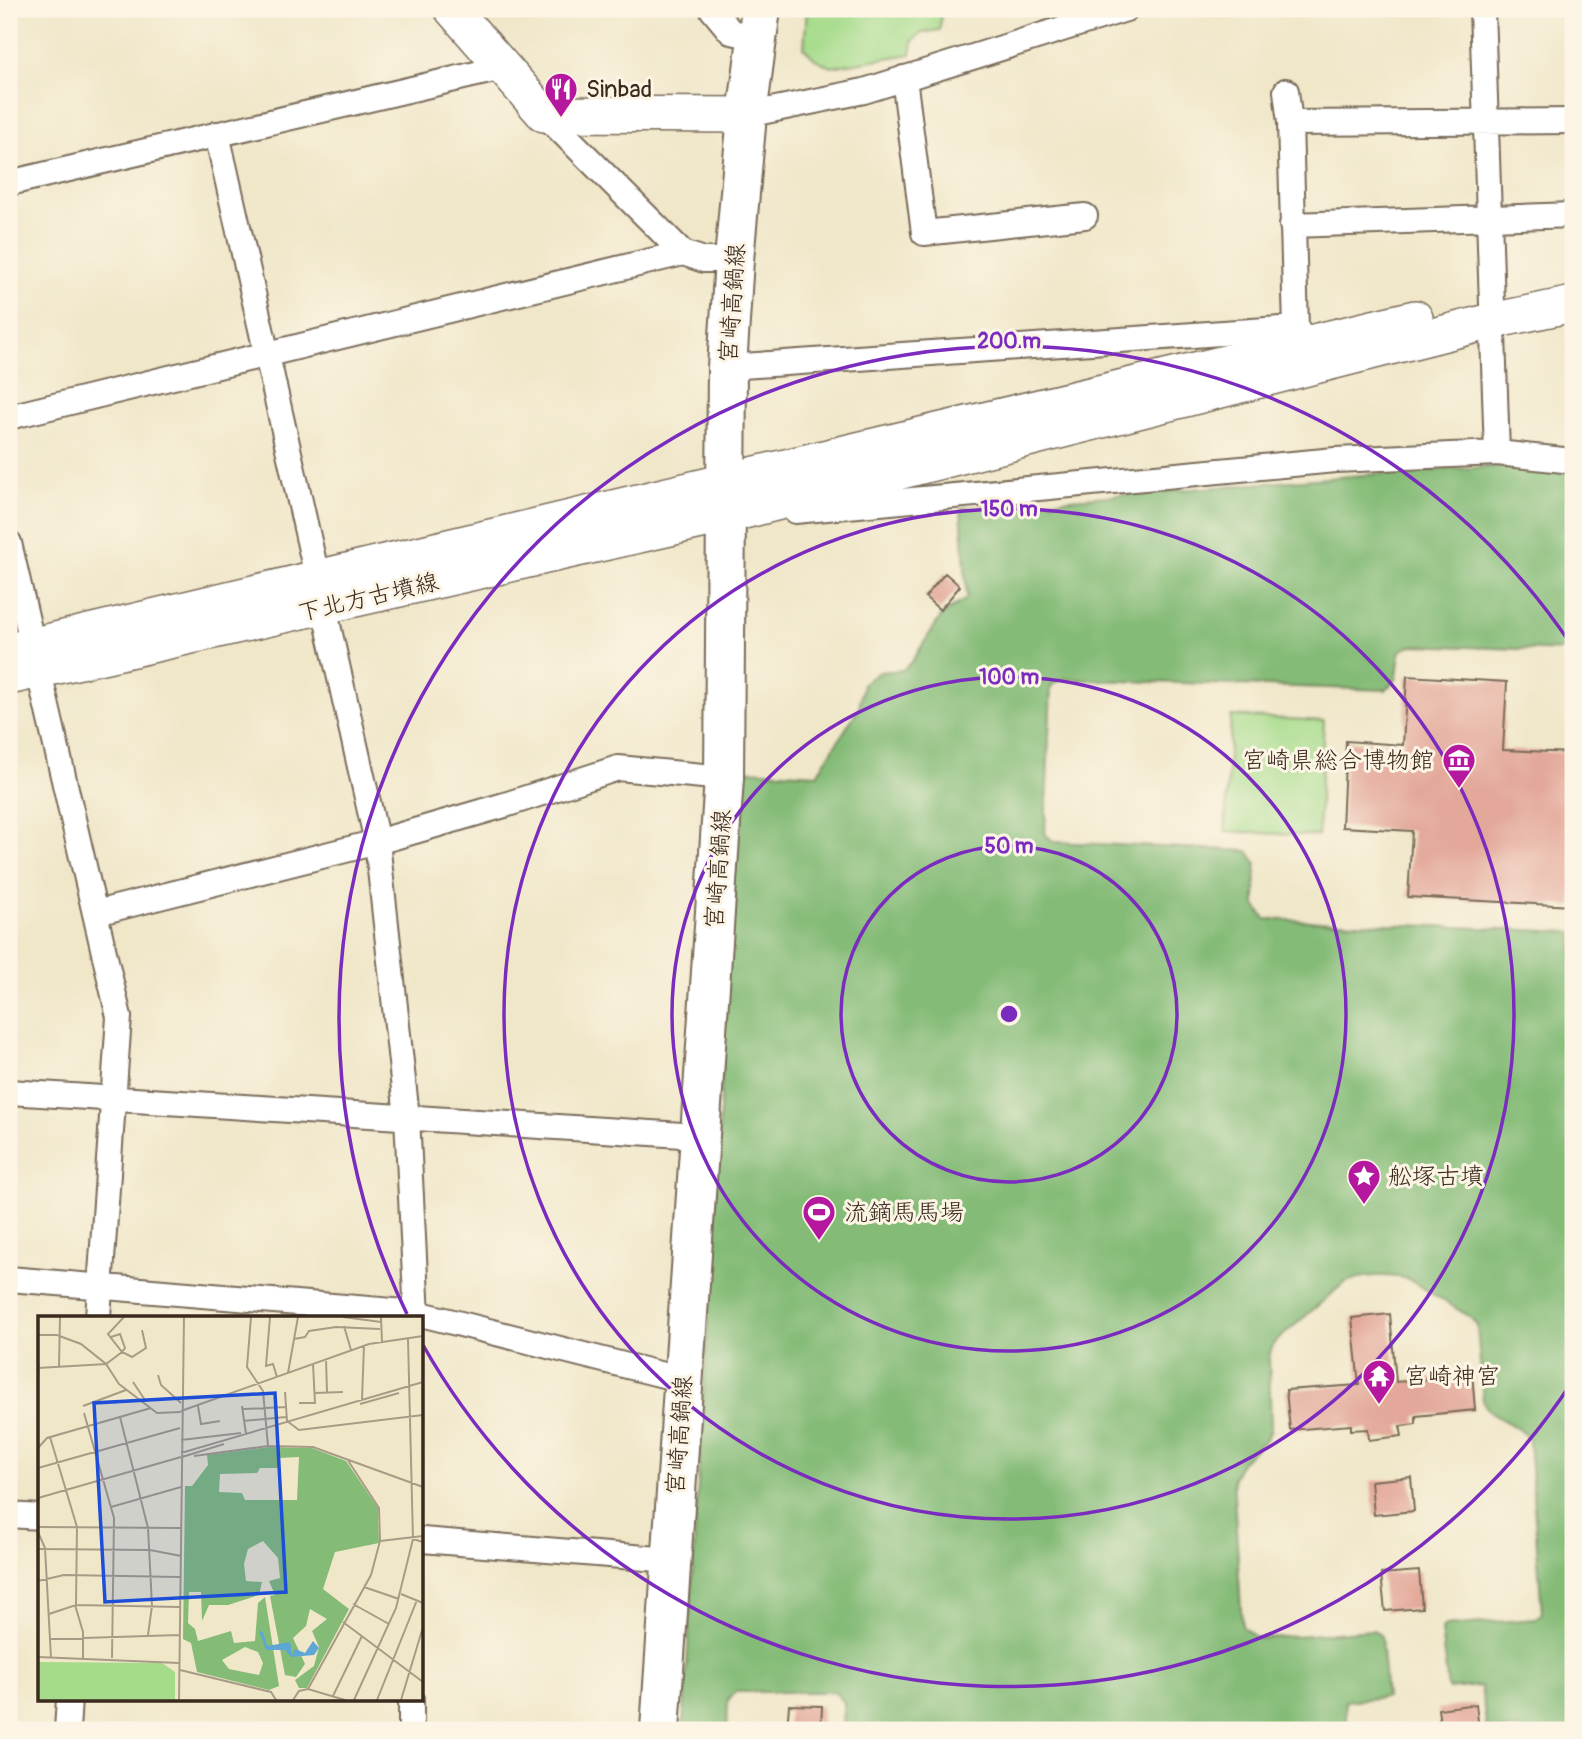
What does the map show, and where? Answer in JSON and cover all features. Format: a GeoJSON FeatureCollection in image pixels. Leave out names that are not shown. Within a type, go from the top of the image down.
{"type":"FeatureCollection","features":[{"type":"Feature","properties":{"kind":"main road","name":"宮崎高鍋線"},"geometry":{"type":"LineString","coordinates":[[660,1730],[724,778],[727,367],[747,115],[759,23]]}},
{"type":"Feature","properties":{"kind":"street"},"geometry":{"type":"LineString","coordinates":[[452,9],[544,114],[683,253],[704,260],[734,260]]}},
{"type":"Feature","properties":{"kind":"street"},"geometry":{"type":"LineString","coordinates":[[712,9],[731,32],[759,23]]}},
{"type":"Feature","properties":{"kind":"street"},"geometry":{"type":"LineString","coordinates":[[544,114],[747,115],[864,91],[1126,9]]}},
{"type":"Feature","properties":{"kind":"street"},"geometry":{"type":"LineString","coordinates":[[1482,9],[1497,453]]}},
{"type":"Feature","properties":{"kind":"street"},"geometry":{"type":"LineString","coordinates":[[9,183],[502,68]]}},
{"type":"Feature","properties":{"kind":"street"},"geometry":{"type":"LineString","coordinates":[[904,78],[924,233],[1085,216]]}},
{"type":"Feature","properties":{"kind":"street"},"geometry":{"type":"LineString","coordinates":[[1286,91],[1290,122],[1292,225],[1301,335]]}},
{"type":"Feature","properties":{"kind":"street"},"geometry":{"type":"LineString","coordinates":[[1290,122],[1573,121]]}},
{"type":"Feature","properties":{"kind":"street"},"geometry":{"type":"LineString","coordinates":[[9,1279],[417,1315],[407,1117],[377,842],[217,134]]}},
{"type":"Feature","properties":{"kind":"street"},"geometry":{"type":"LineString","coordinates":[[1292,225],[1573,215]]}},
{"type":"Feature","properties":{"kind":"street"},"geometry":{"type":"LineString","coordinates":[[9,417],[683,253]]}},
{"type":"Feature","properties":{"kind":"street"},"geometry":{"type":"LineString","coordinates":[[727,498],[1492,311],[1573,282]]}},
{"type":"Feature","properties":{"kind":"street"},"geometry":{"type":"LineString","coordinates":[[727,367],[1301,335],[1492,311],[1573,304]]}},
{"type":"Feature","properties":{"kind":"street"},"geometry":{"type":"LineString","coordinates":[[727,498],[865,447],[1301,335]]}},
{"type":"Feature","properties":{"kind":"street"},"geometry":{"type":"LineString","coordinates":[[727,498],[785,512],[1335,460],[1497,453],[1573,461]]}},
{"type":"Feature","properties":{"kind":"street","name":"下北方古墳線"},"geometry":{"type":"LineString","coordinates":[[22,661],[727,498]]}},
{"type":"Feature","properties":{"kind":"street"},"geometry":{"type":"LineString","coordinates":[[9,543],[22,661],[96,913],[119,1017],[99,1316]]}},
{"type":"Feature","properties":{"kind":"street"},"geometry":{"type":"LineString","coordinates":[[96,913],[377,842],[508,804],[618,768],[724,778]]}},
{"type":"Feature","properties":{"kind":"street"},"geometry":{"type":"LineString","coordinates":[[9,1092],[698,1136]]}},
{"type":"Feature","properties":{"kind":"street"},"geometry":{"type":"LineString","coordinates":[[424,1317],[683,1380]]}},
{"type":"Feature","properties":{"kind":"street"},"geometry":{"type":"LineString","coordinates":[[9,1515],[38,1517]]}},
{"type":"Feature","properties":{"kind":"street"},"geometry":{"type":"LineString","coordinates":[[424,1540],[671,1560]]}},
{"type":"Feature","properties":{"kind":"street"},"geometry":{"type":"LineString","coordinates":[[67,1730],[69,1700]]}},
{"type":"Feature","properties":{"kind":"street"},"geometry":{"type":"LineString","coordinates":[[411,1700],[411,1730]]}},
{"type":"Feature","properties":{"kind":"green space"},"geometry":{"type":"Polygon","coordinates":[[[807,9],[941,9],[940,30],[922,33],[913,40],[911,54],[831,67],[815,59],[804,48],[807,9]]]}},
{"type":"Feature","properties":{"kind":"green space"},"geometry":{"type":"Polygon","coordinates":[[[1499,466],[1573,472],[1573,644],[1568,651],[1412,645],[1400,651],[1397,678],[1386,690],[1062,679],[1051,686],[1045,834],[1054,842],[1248,851],[1256,863],[1255,905],[1265,919],[1573,932],[1573,1730],[1487,1730],[1481,1686],[1448,1689],[1441,1630],[1445,1626],[1536,1619],[1542,1613],[1529,1440],[1517,1428],[1492,1413],[1483,1401],[1477,1326],[1470,1317],[1408,1279],[1384,1276],[1359,1278],[1344,1283],[1273,1344],[1269,1357],[1271,1429],[1267,1438],[1241,1462],[1233,1478],[1242,1627],[1258,1639],[1373,1630],[1381,1636],[1386,1697],[1345,1701],[1347,1730],[843,1730],[844,1702],[835,1692],[735,1692],[728,1700],[727,1730],[683,1730],[717,1172],[736,784],[748,770],[817,774],[859,708],[863,683],[880,672],[903,670],[912,661],[942,615],[967,598],[961,508],[1499,466]]]}},
{"type":"Feature","properties":{"kind":"green space"},"geometry":{"type":"Polygon","coordinates":[[[1231,716],[1324,721],[1318,836],[1225,831],[1231,716]]]}},
{"type":"Feature","properties":{"kind":"building"},"geometry":{"type":"Polygon","coordinates":[[[945,573],[960,586],[940,610],[925,597],[945,573]]]}},
{"type":"Feature","properties":{"kind":"building","name":"宮崎県総合博物館"},"geometry":{"type":"Polygon","coordinates":[[[1407,676],[1507,682],[1503,750],[1573,753],[1573,906],[1408,897],[1412,831],[1342,827],[1346,741],[1403,745],[1407,676]]]}},
{"type":"Feature","properties":{"kind":"building"},"geometry":{"type":"Polygon","coordinates":[[[1390,1314],[1396,1382],[1472,1372],[1475,1410],[1416,1416],[1416,1424],[1400,1426],[1402,1436],[1369,1440],[1368,1429],[1351,1430],[1351,1425],[1290,1430],[1286,1390],[1359,1385],[1352,1318],[1390,1314]]]}},
{"type":"Feature","properties":{"kind":"building"},"geometry":{"type":"Polygon","coordinates":[[[1411,1477],[1414,1511],[1374,1515],[1371,1481],[1411,1477]]]}},
{"type":"Feature","properties":{"kind":"building"},"geometry":{"type":"Polygon","coordinates":[[[1419,1571],[1422,1608],[1385,1611],[1381,1574],[1419,1571]]]}},
{"type":"Feature","properties":{"kind":"building"},"geometry":{"type":"Polygon","coordinates":[[[1476,1704],[1479,1730],[1441,1730],[1438,1709],[1476,1704]]]}},
{"type":"Feature","properties":{"kind":"building"},"geometry":{"type":"Polygon","coordinates":[[[789,1705],[822,1706],[821,1730],[787,1730],[789,1705]]]}},
{"type":"Feature","properties":{"kind":"place","name":"Sinbad"},"geometry":{"type":"Point","coordinates":[561,119]}},
{"type":"Feature","properties":{"kind":"place","name":"宮崎県総合博物館"},"geometry":{"type":"Point","coordinates":[1459,790]}},
{"type":"Feature","properties":{"kind":"place","name":"舩塚古墳"},"geometry":{"type":"Point","coordinates":[1364,1206]}},
{"type":"Feature","properties":{"kind":"place","name":"流鏑馬馬場"},"geometry":{"type":"Point","coordinates":[819,1242]}},
{"type":"Feature","properties":{"kind":"place","name":"宮崎神宮"},"geometry":{"type":"Point","coordinates":[1379,1406]}}]}
